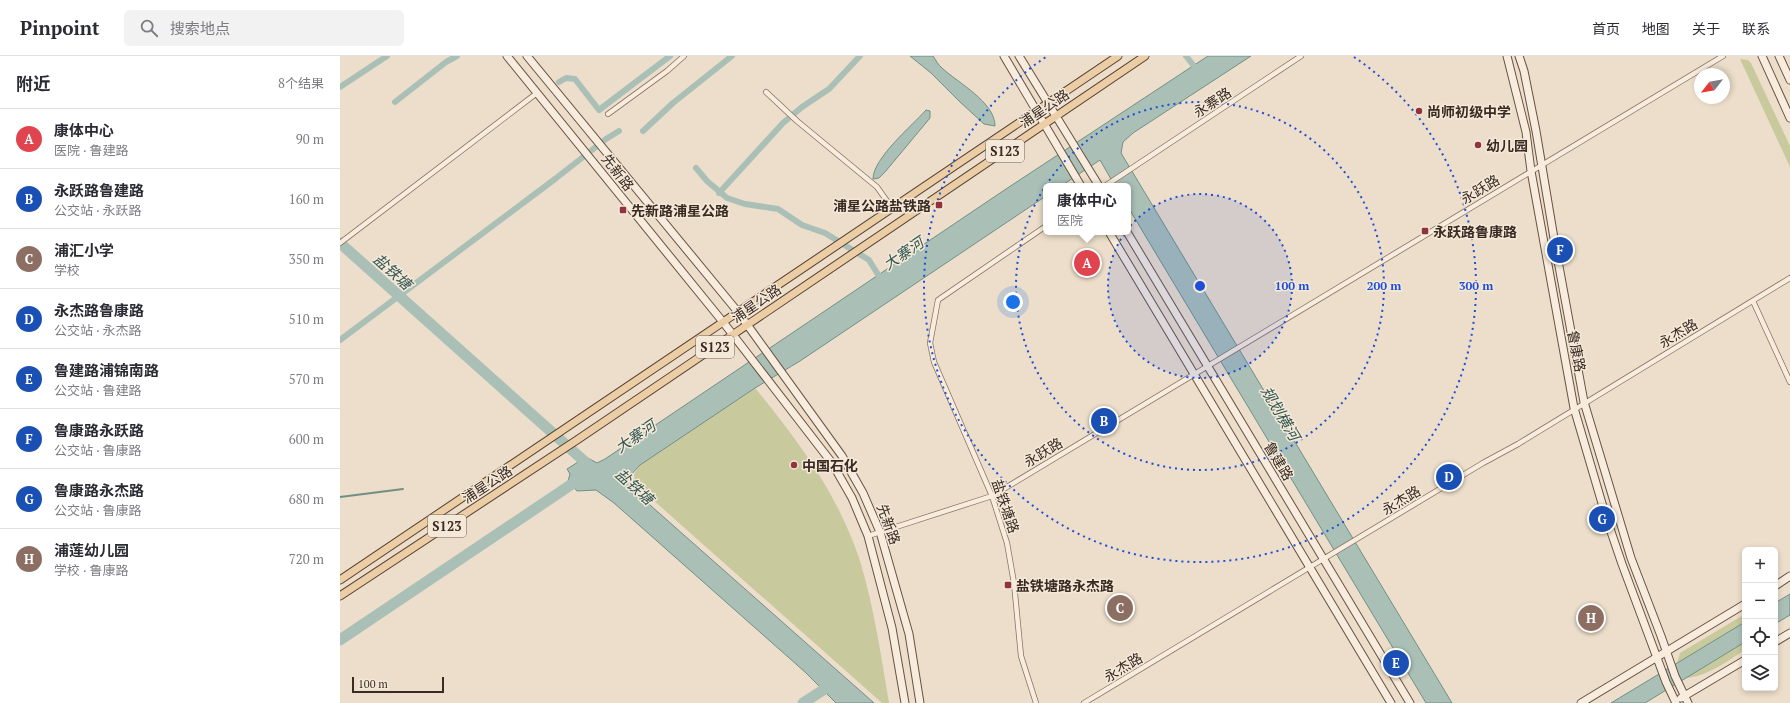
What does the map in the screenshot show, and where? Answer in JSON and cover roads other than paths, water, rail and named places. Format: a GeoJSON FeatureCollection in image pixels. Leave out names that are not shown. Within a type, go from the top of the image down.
{"type":"FeatureCollection","features":[{"type":"Feature","properties":{"kind":"main road","name":"浦星公路"},"geometry":{"type":"LineString","coordinates":[[340,580],[1118,56]]}},
{"type":"Feature","properties":{"kind":"main road","name":"浦星公路"},"geometry":{"type":"LineString","coordinates":[[340,596],[577,440],[1145,56]]}},
{"type":"Feature","properties":{"kind":"street","name":"先新路"},"geometry":{"type":"LineString","coordinates":[[508,56],[733,334],[832,463],[852,498],[868,536],[892,628],[905,703]]}},
{"type":"Feature","properties":{"kind":"street","name":"先新路"},"geometry":{"type":"LineString","coordinates":[[527,56],[738,312],[785,375],[842,456],[863,493],[880,532],[909,634],[920,703]]}},
{"type":"Feature","properties":{"kind":"street"},"geometry":{"type":"LineString","coordinates":[[608,114],[667,71],[684,56]]}},
{"type":"Feature","properties":{"kind":"street"},"geometry":{"type":"LineString","coordinates":[[1004,56],[1079,183]]}},
{"type":"Feature","properties":{"kind":"street"},"geometry":{"type":"LineString","coordinates":[[1019,56],[1097,183]]}},
{"type":"Feature","properties":{"kind":"street","name":"永寨路"},"geometry":{"type":"LineString","coordinates":[[1109,183],[1302,56]]}},
{"type":"Feature","properties":{"kind":"street","name":"鲁康路"},"geometry":{"type":"LineString","coordinates":[[1506,56],[1526,132],[1530,171],[1574,408],[1606,517],[1674,702]]}},
{"type":"Feature","properties":{"kind":"street","name":"鲁康路"},"geometry":{"type":"LineString","coordinates":[[1519,56],[1524,71],[1574,355],[1584,402],[1631,558],[1675,676],[1688,703]]}},
{"type":"Feature","properties":{"kind":"street","name":"永跃路"},"geometry":{"type":"LineString","coordinates":[[868,536],[992,496],[1207,365],[1248,342],[1723,56]]}},
{"type":"Feature","properties":{"kind":"street"},"geometry":{"type":"LineString","coordinates":[[1762,56],[1790,118]]}},
{"type":"Feature","properties":{"kind":"street"},"geometry":{"type":"LineString","coordinates":[[1779,56],[1790,80]]}},
{"type":"Feature","properties":{"kind":"street"},"geometry":{"type":"LineString","coordinates":[[766,92],[797,121],[877,187],[892,208]]}},
{"type":"Feature","properties":{"kind":"street"},"geometry":{"type":"LineString","coordinates":[[340,243],[537,93]]}},
{"type":"Feature","properties":{"kind":"street","name":"盐铁塘路"},"geometry":{"type":"LineString","coordinates":[[1036,703],[1021,656],[1014,583],[1007,543],[992,496],[934,362],[930,344],[932,325],[938,300],[1043,228]]}},
{"type":"Feature","properties":{"kind":"street","name":"鲁建路"},"geometry":{"type":"LineString","coordinates":[[1111,235],[1391,703]]}},
{"type":"Feature","properties":{"kind":"street","name":"鲁建路"},"geometry":{"type":"LineString","coordinates":[[1129,235],[1410,703]]}},
{"type":"Feature","properties":{"kind":"street","name":"永杰路"},"geometry":{"type":"LineString","coordinates":[[1084,703],[1332,553],[1518,444],[1574,408],[1790,278]]}},
{"type":"Feature","properties":{"kind":"street"},"geometry":{"type":"LineString","coordinates":[[1753,301],[1790,382]]}},
{"type":"Feature","properties":{"kind":"street"},"geometry":{"type":"LineString","coordinates":[[1778,584],[1790,576]]}},
{"type":"Feature","properties":{"kind":"street"},"geometry":{"type":"LineString","coordinates":[[1581,703],[1742,606]]}},
{"type":"Feature","properties":{"kind":"street"},"geometry":{"type":"LineString","coordinates":[[1778,640],[1790,633]]}},
{"type":"Feature","properties":{"kind":"street"},"geometry":{"type":"LineString","coordinates":[[1674,702],[1742,662]]}},
{"type":"Feature","properties":{"kind":"waterway"},"geometry":{"type":"LineString","coordinates":[[340,87],[387,56]]}},
{"type":"Feature","properties":{"kind":"waterway"},"geometry":{"type":"LineString","coordinates":[[395,102],[446,62],[457,56]]}},
{"type":"Feature","properties":{"kind":"waterway"},"geometry":{"type":"LineString","coordinates":[[559,82],[566,78],[575,79],[599,110],[670,56]]}},
{"type":"Feature","properties":{"kind":"waterway"},"geometry":{"type":"LineString","coordinates":[[643,131],[673,103],[732,56]]}},
{"type":"Feature","properties":{"kind":"waterway"},"geometry":{"type":"LineString","coordinates":[[719,193],[783,123],[802,107],[829,89],[860,56]]}},
{"type":"Feature","properties":{"kind":"waterway"},"geometry":{"type":"LineString","coordinates":[[1186,56],[1197,70]]}},
{"type":"Feature","properties":{"kind":"waterway"},"geometry":{"type":"LineString","coordinates":[[340,340],[606,139],[619,131]]}},
{"type":"Feature","properties":{"kind":"waterway"},"geometry":{"type":"LineString","coordinates":[[696,168],[707,181],[727,198],[745,204],[778,209],[802,225],[825,233],[869,260],[882,281]]}},
{"type":"Feature","properties":{"kind":"waterway","name":"盐铁塘"},"geometry":{"type":"LineString","coordinates":[[340,243],[593,469]]}},
{"type":"Feature","properties":{"kind":"waterway"},"geometry":{"type":"LineString","coordinates":[[340,640],[581,478],[584,478]]}},
{"type":"Feature","properties":{"kind":"waterway"},"geometry":{"type":"LineString","coordinates":[[340,497],[403,489]]}},
{"type":"Feature","properties":{"kind":"waterway","name":"大寨河"},"geometry":{"type":"LineString","coordinates":[[803,703],[834,683]]}},
{"type":"Feature","properties":{"kind":"place","name":"尚师初级中学"},"geometry":{"type":"Point","coordinates":[1419,111]}},
{"type":"Feature","properties":{"kind":"place","name":"幼儿园"},"geometry":{"type":"Point","coordinates":[1478,145]}},
{"type":"Feature","properties":{"kind":"place","name":"浦星公路盐铁路"},"geometry":{"type":"Point","coordinates":[939,205]}},
{"type":"Feature","properties":{"kind":"place","name":"先新路浦星公路"},"geometry":{"type":"Point","coordinates":[623,210]}},
{"type":"Feature","properties":{"kind":"place","name":"永跃路鲁康路"},"geometry":{"type":"Point","coordinates":[1425,231]}},
{"type":"Feature","properties":{"kind":"place","name":"鲁康路永跃路"},"geometry":{"type":"Point","coordinates":[1560,250]}},
{"type":"Feature","properties":{"kind":"place","name":"康体中心"},"geometry":{"type":"Point","coordinates":[1087,263]}},
{"type":"Feature","properties":{"kind":"place","name":"永跃路鲁建路"},"geometry":{"type":"Point","coordinates":[1104,421]}},
{"type":"Feature","properties":{"kind":"place","name":"中国石化"},"geometry":{"type":"Point","coordinates":[794,465]}},
{"type":"Feature","properties":{"kind":"place","name":"永杰路鲁康路"},"geometry":{"type":"Point","coordinates":[1449,477]}},
{"type":"Feature","properties":{"kind":"place","name":"鲁康路永杰路"},"geometry":{"type":"Point","coordinates":[1602,519]}},
{"type":"Feature","properties":{"kind":"place","name":"盐铁塘路永杰路"},"geometry":{"type":"Point","coordinates":[1008,585]}},
{"type":"Feature","properties":{"kind":"place","name":"浦汇小学"},"geometry":{"type":"Point","coordinates":[1120,608]}},
{"type":"Feature","properties":{"kind":"place","name":"浦莲幼儿园"},"geometry":{"type":"Point","coordinates":[1591,618]}},
{"type":"Feature","properties":{"kind":"place","name":"鲁建路浦锦南路"},"geometry":{"type":"Point","coordinates":[1396,663]}},
{"type":"Feature","properties":{"kind":"water label","name":"规划横河"},"geometry":{"type":"Point","coordinates":[1281,413]}}]}
